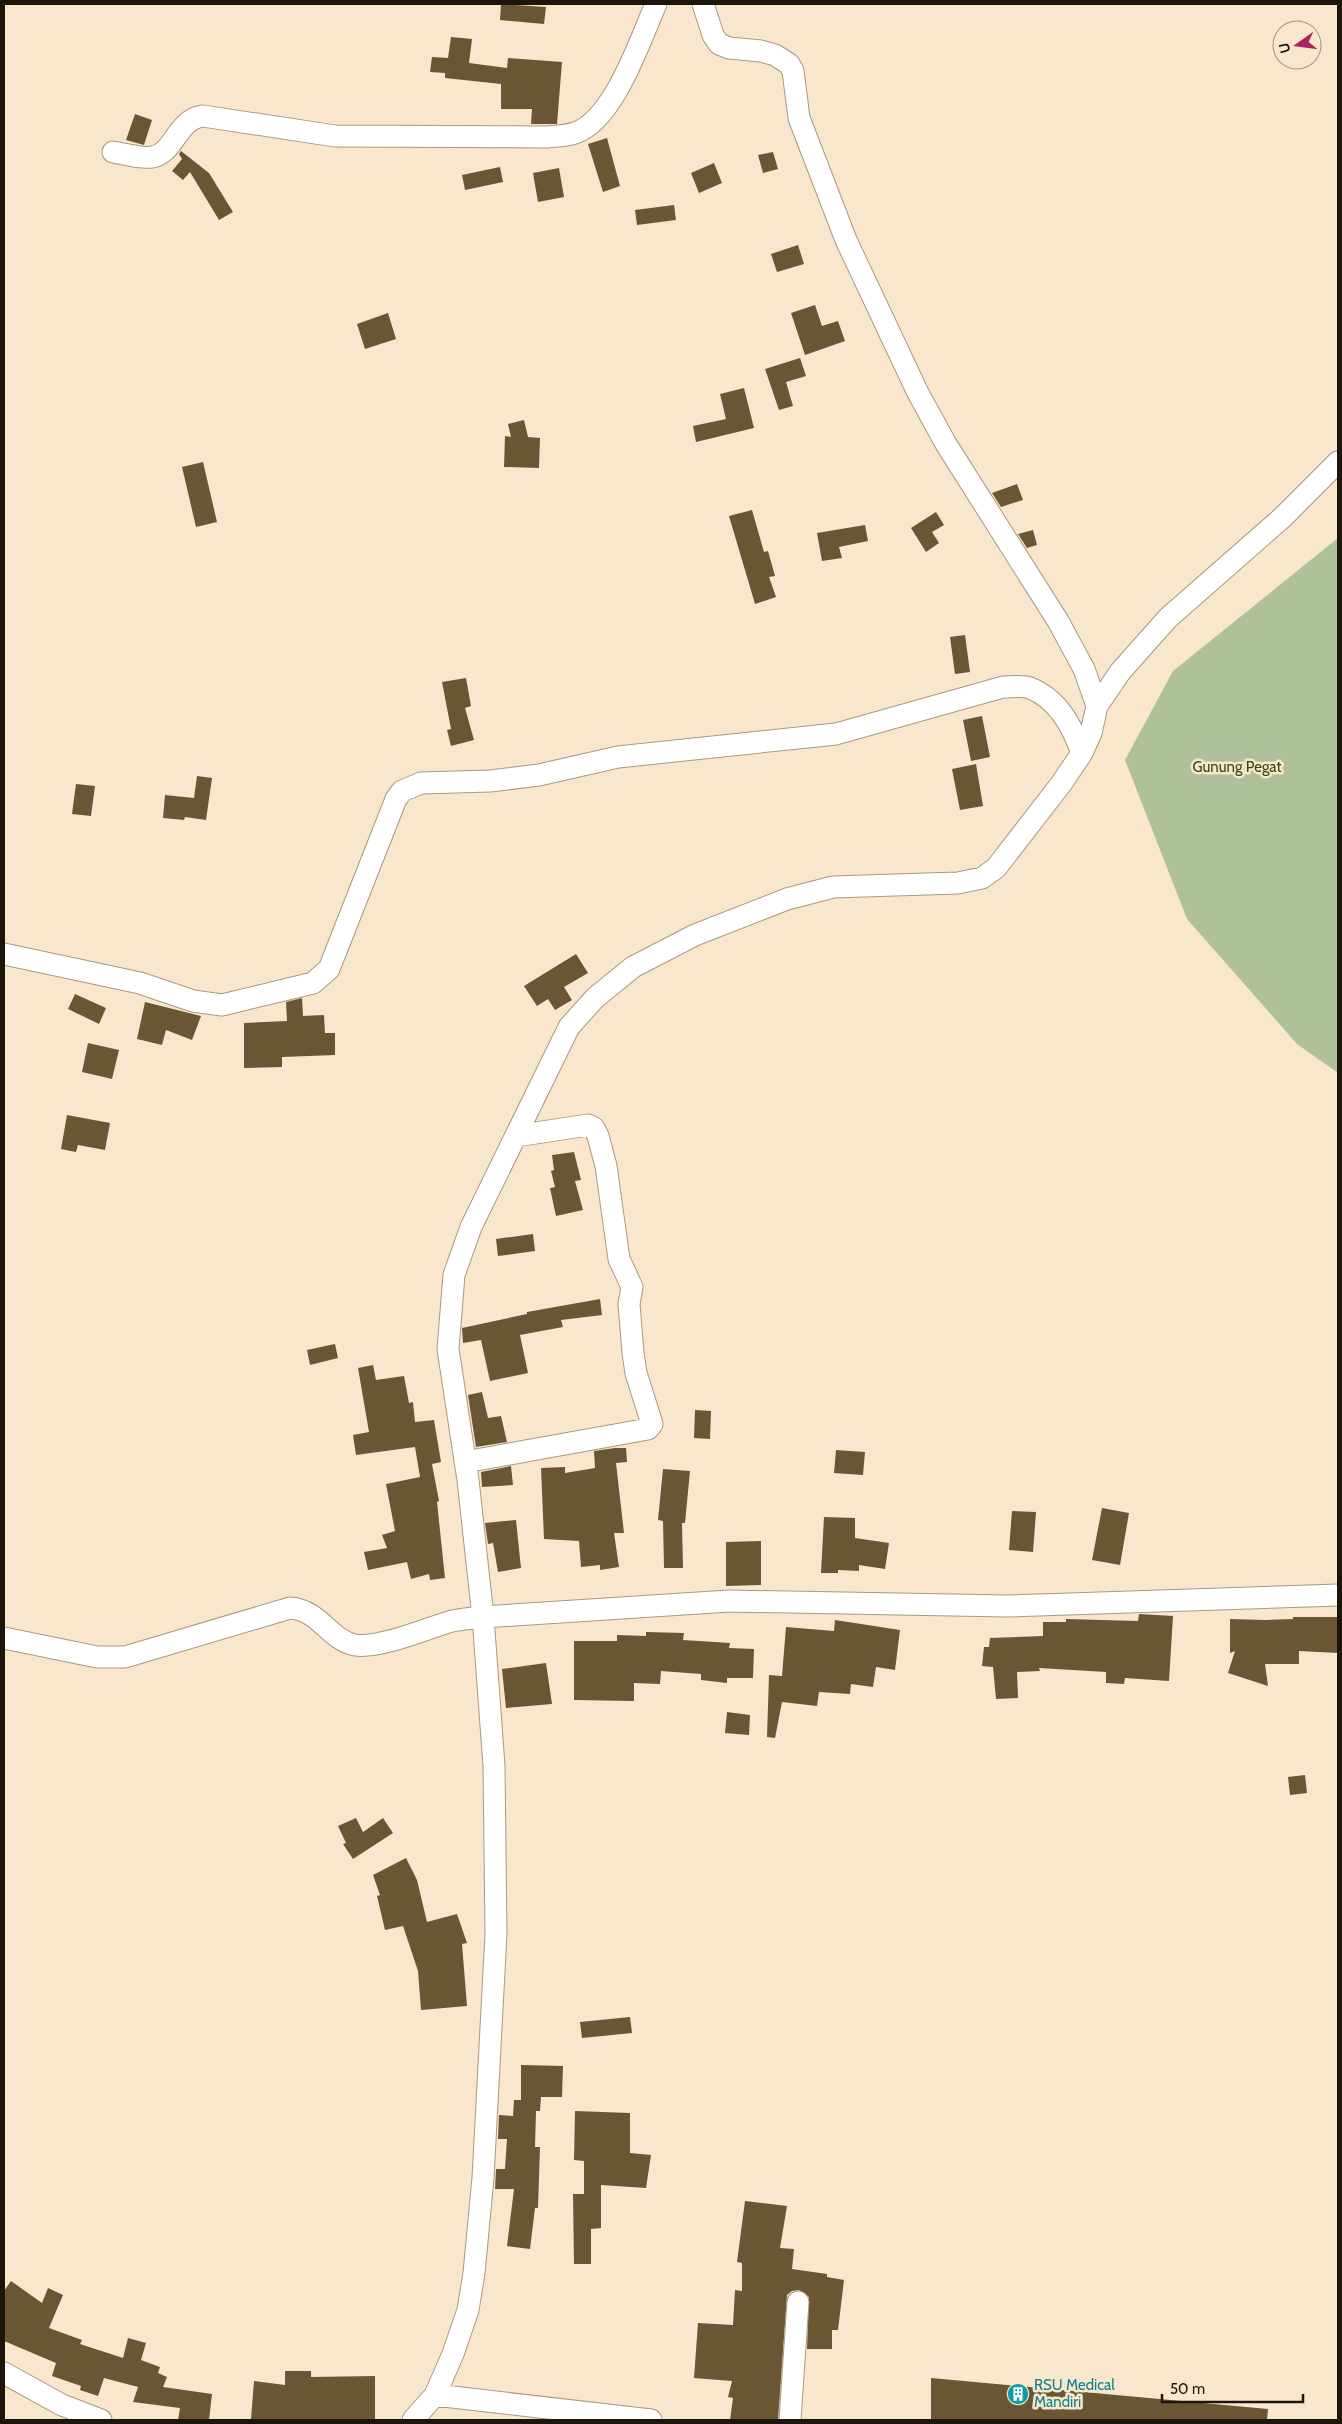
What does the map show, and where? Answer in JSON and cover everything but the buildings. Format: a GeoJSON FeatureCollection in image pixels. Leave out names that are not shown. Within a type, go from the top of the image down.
{"type":"FeatureCollection","features":[{"type":"Feature","properties":{"kind":"street"},"geometry":{"type":"LineString","coordinates":[[113,152],[152,157],[161,154],[188,121],[202,116],[336,136],[548,137],[577,133],[601,115],[615,96],[656,4]]}},
{"type":"Feature","properties":{"kind":"street"},"geometry":{"type":"LineString","coordinates":[[703,4],[713,35],[719,44],[729,48],[761,51],[774,55],[789,64],[793,71],[799,118],[846,240],[918,393],[946,444],[1058,621],[1084,669],[1097,706]]}},
{"type":"Feature","properties":{"kind":"street"},"geometry":{"type":"LineString","coordinates":[[413,2420],[435,2395],[453,2354],[468,2310],[474,2273],[483,2178],[496,1934],[494,1766],[483,1617],[465,1462],[448,1349],[454,1275],[471,1227],[569,1027],[596,998],[633,967],[678,943],[787,899],[833,887],[958,883],[982,878],[996,868],[1061,784],[1082,753],[1091,732],[1097,706],[1120,672],[1168,618],[1283,517],[1338,462]]}},
{"type":"Feature","properties":{"kind":"street"},"geometry":{"type":"LineString","coordinates":[[4,954],[140,983],[193,1001],[222,1005],[313,982],[329,969],[396,799],[409,787],[422,783],[490,781],[539,775],[618,757],[836,734],[1003,687],[1029,688],[1050,700],[1073,728],[1082,753]]}},
{"type":"Feature","properties":{"kind":"street"},"geometry":{"type":"LineString","coordinates":[[465,1462],[648,1429],[652,1424],[636,1373],[629,1304],[632,1288],[619,1259],[606,1166],[598,1136],[594,1128],[588,1125],[516,1136]]}},
{"type":"Feature","properties":{"kind":"street"},"geometry":{"type":"LineString","coordinates":[[4,1638],[97,1657],[125,1657],[290,1608],[303,1609],[340,1638],[355,1645],[391,1640],[454,1621],[483,1617],[729,1601],[1007,1606],[1338,1595]]}},
{"type":"Feature","properties":{"kind":"street"},"geometry":{"type":"LineString","coordinates":[[790,2420],[798,2302]]}},
{"type":"Feature","properties":{"kind":"street"},"geometry":{"type":"LineString","coordinates":[[4,2373],[62,2405],[101,2420]]}},
{"type":"Feature","properties":{"kind":"street"},"geometry":{"type":"LineString","coordinates":[[435,2395],[651,2420]]}},
{"type":"Feature","properties":{"kind":"green space","name":"Gunung Pegat"},"geometry":{"type":"Polygon","coordinates":[[[1338,538],[1338,1073],[1297,1044],[1187,919],[1125,760],[1173,671],[1338,538]]]}},
{"type":"Feature","properties":{"kind":"place","name":"RSU Medical Mandiri"},"geometry":{"type":"Point","coordinates":[1018,2394]}}]}
